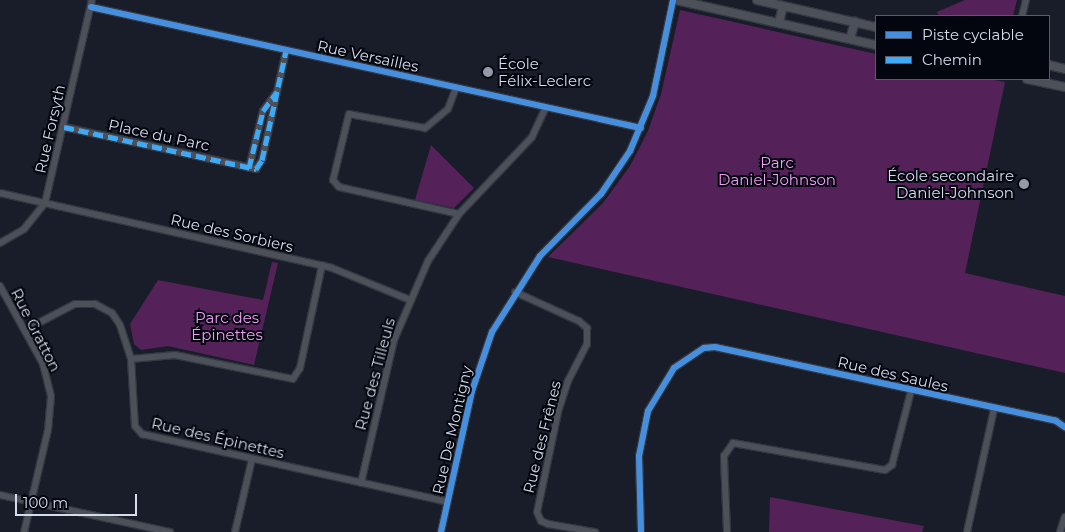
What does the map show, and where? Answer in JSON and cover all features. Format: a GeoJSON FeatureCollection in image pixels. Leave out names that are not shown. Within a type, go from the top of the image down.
{"type":"FeatureCollection","features":[{"type":"Feature","properties":{"kind":"street"},"geometry":{"type":"LineString","coordinates":[[675,0],[875,45]]}},
{"type":"Feature","properties":{"kind":"street","name":"Rue De Montigny"},"geometry":{"type":"LineString","coordinates":[[441,532],[481,358],[499,317],[540,256],[582,215],[616,174],[640,128],[658,78],[675,0]]}},
{"type":"Feature","properties":{"kind":"street"},"geometry":{"type":"LineString","coordinates":[[757,0],[875,27]]}},
{"type":"Feature","properties":{"kind":"street"},"geometry":{"type":"LineString","coordinates":[[1022,15],[1026,0]]}},
{"type":"Feature","properties":{"kind":"street","name":"Rue Versailles"},"geometry":{"type":"LineString","coordinates":[[91,3],[286,51],[640,128]]}},
{"type":"Feature","properties":{"kind":"street","name":"Rue Forsyth"},"geometry":{"type":"LineString","coordinates":[[0,243],[33,221],[45,204],[91,3]]}},
{"type":"Feature","properties":{"kind":"street"},"geometry":{"type":"LineString","coordinates":[[779,23],[782,6]]}},
{"type":"Feature","properties":{"kind":"street"},"geometry":{"type":"LineString","coordinates":[[850,39],[855,22]]}},
{"type":"Feature","properties":{"kind":"street"},"geometry":{"type":"LineString","coordinates":[[278,90],[263,110],[249,168],[256,169],[261,164],[278,90],[286,51]]}},
{"type":"Feature","properties":{"kind":"street"},"geometry":{"type":"LineString","coordinates":[[1050,65],[1065,69]]}},
{"type":"Feature","properties":{"kind":"street"},"geometry":{"type":"LineString","coordinates":[[1032,80],[1065,87]]}},
{"type":"Feature","properties":{"kind":"street"},"geometry":{"type":"LineString","coordinates":[[456,88],[448,109],[424,128],[349,114],[333,180],[339,187],[458,214]]}},
{"type":"Feature","properties":{"kind":"street","name":"Rue des Tilleuls"},"geometry":{"type":"LineString","coordinates":[[361,483],[386,371],[410,300],[428,261],[458,214],[532,137],[546,107]]}},
{"type":"Feature","properties":{"kind":"street","name":"Place du Parc"},"geometry":{"type":"LineString","coordinates":[[64,127],[249,168]]}},
{"type":"Feature","properties":{"kind":"street","name":"Rue des Sorbiers"},"geometry":{"type":"LineString","coordinates":[[0,193],[322,266],[410,300]]}},
{"type":"Feature","properties":{"kind":"street"},"geometry":{"type":"LineString","coordinates":[[131,359],[175,355],[293,379],[300,368],[322,266]]}},
{"type":"Feature","properties":{"kind":"street","name":"Rue Gratton"},"geometry":{"type":"LineString","coordinates":[[0,286],[26,330],[43,364],[51,396],[48,430],[24,532]]}},
{"type":"Feature","properties":{"kind":"street","name":"Rue des Frênes"},"geometry":{"type":"LineString","coordinates":[[515,292],[579,321],[587,328],[587,344],[568,381],[559,408],[537,512],[541,521],[548,524],[595,532]]}},
{"type":"Feature","properties":{"kind":"street","name":"Rue des Épinettes"},"geometry":{"type":"LineString","coordinates":[[26,330],[68,306],[96,304],[116,319],[131,359],[137,431],[252,459],[448,502]]}},
{"type":"Feature","properties":{"kind":"street","name":"Rue des Saules"},"geometry":{"type":"LineString","coordinates":[[641,532],[640,446],[648,411],[674,368],[691,354],[716,347],[1056,422],[1065,427]]}},
{"type":"Feature","properties":{"kind":"street"},"geometry":{"type":"LineString","coordinates":[[727,532],[724,456],[733,443],[885,470],[892,465],[911,391]]}},
{"type":"Feature","properties":{"kind":"street"},"geometry":{"type":"LineString","coordinates":[[966,532],[994,409]]}},
{"type":"Feature","properties":{"kind":"street"},"geometry":{"type":"LineString","coordinates":[[235,532],[252,459]]}},
{"type":"Feature","properties":{"kind":"street"},"geometry":{"type":"LineString","coordinates":[[0,495],[170,532]]}},
{"type":"Feature","properties":{"kind":"street"},"geometry":{"type":"LineString","coordinates":[[1060,532],[1065,517]]}},
{"type":"Feature","properties":{"kind":"green space"},"geometry":{"type":"Polygon","coordinates":[[[965,0],[1017,0],[1013,15],[938,15],[937,12],[965,0]]]}},
{"type":"Feature","properties":{"kind":"green space","name":"Parc Daniel-Johnson"},"geometry":{"type":"Polygon","coordinates":[[[680,10],[875,54],[875,80],[994,80],[1005,82],[965,273],[1065,296],[1065,373],[548,257],[603,203],[630,166],[648,131],[661,94],[680,10]]]}},
{"type":"Feature","properties":{"kind":"green space"},"geometry":{"type":"Polygon","coordinates":[[[431,145],[474,188],[454,208],[415,200],[431,145]]]}},
{"type":"Feature","properties":{"kind":"green space","name":"Parc des Épinettes"},"geometry":{"type":"Polygon","coordinates":[[[272,262],[278,263],[254,365],[168,346],[141,350],[134,344],[130,324],[158,280],[263,300],[272,262]]]}},
{"type":"Feature","properties":{"kind":"green space"},"geometry":{"type":"Polygon","coordinates":[[[770,497],[924,526],[922,532],[769,532],[770,497]]]}},
{"type":"Feature","properties":{"kind":"marked path"},"geometry":{"type":"LineString","coordinates":[[64,127],[256,169],[262,160],[286,51]]}},
{"type":"Feature","properties":{"kind":"marked path"},"geometry":{"type":"LineString","coordinates":[[249,168],[263,111],[277,92]]}},
{"type":"Feature","properties":{"kind":"cycle path"},"geometry":{"type":"LineString","coordinates":[[441,532],[472,391],[492,332],[540,256],[601,194],[630,151],[653,96],[673,0]]}},
{"type":"Feature","properties":{"kind":"cycle path"},"geometry":{"type":"LineString","coordinates":[[91,7],[641,128]]}},
{"type":"Feature","properties":{"kind":"cycle path"},"geometry":{"type":"LineString","coordinates":[[641,532],[639,456],[648,411],[674,368],[704,348],[715,347],[1056,421],[1065,427]]}},
{"type":"Feature","properties":{"kind":"place","name":"École Félix-Leclerc"},"geometry":{"type":"Point","coordinates":[488,72]}},
{"type":"Feature","properties":{"kind":"place","name":"École secondaire Daniel-Johnson"},"geometry":{"type":"Point","coordinates":[1024,184]}}]}
